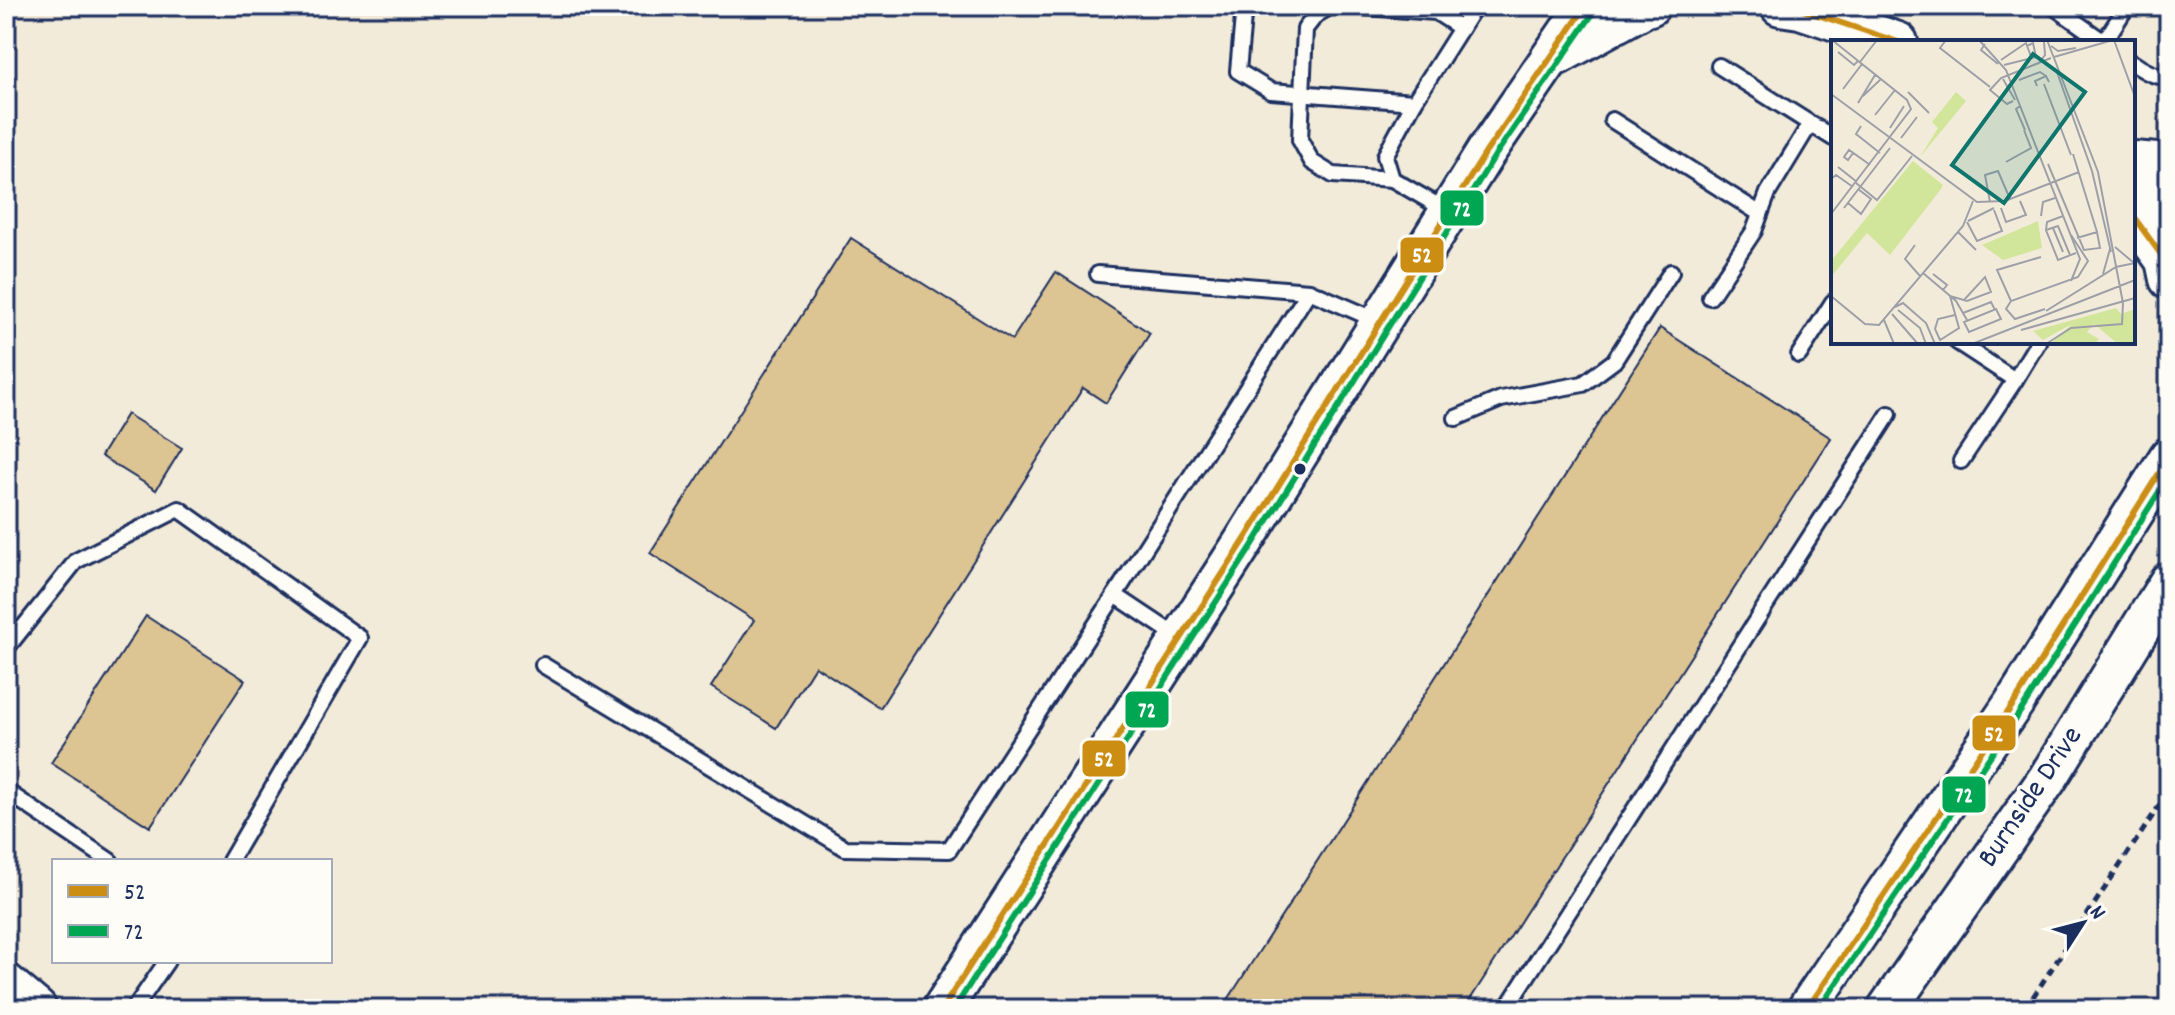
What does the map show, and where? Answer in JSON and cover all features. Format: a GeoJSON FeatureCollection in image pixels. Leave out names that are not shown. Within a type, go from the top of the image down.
{"type":"FeatureCollection","features":[{"type":"Feature","properties":{"kind":"street"},"geometry":{"type":"LineString","coordinates":[[942,1009],[1181,639],[1486,152],[1586,6]]}},
{"type":"Feature","properties":{"kind":"street"},"geometry":{"type":"LineString","coordinates":[[1548,60],[1650,6]]}},
{"type":"Feature","properties":{"kind":"street"},"geometry":{"type":"LineString","coordinates":[[1780,6],[1800,9],[1895,40]]}},
{"type":"Feature","properties":{"kind":"street"},"geometry":{"type":"LineString","coordinates":[[1849,6],[1898,40]]}},
{"type":"Feature","properties":{"kind":"street"},"geometry":{"type":"LineString","coordinates":[[2135,161],[2169,164]]}},
{"type":"Feature","properties":{"kind":"street"},"geometry":{"type":"LineString","coordinates":[[2135,184],[2169,205]]}},
{"type":"Feature","properties":{"kind":"street"},"geometry":{"type":"LineString","coordinates":[[2135,219],[2165,260],[2169,279]]}},
{"type":"Feature","properties":{"kind":"street"},"geometry":{"type":"LineString","coordinates":[[1807,1009],[2016,700],[2169,456]]}},
{"type":"Feature","properties":{"kind":"street","name":"Burnside Drive"},"geometry":{"type":"LineString","coordinates":[[1887,1009],[2048,778],[2169,582]]}},
{"type":"Feature","properties":{"kind":"street"},"geometry":{"type":"LineString","coordinates":[[6,983],[37,1009]]}},
{"type":"Feature","properties":{"kind":"lane"},"geometry":{"type":"LineString","coordinates":[[1244,6],[1238,71],[1271,91],[1414,102]]}},
{"type":"Feature","properties":{"kind":"lane"},"geometry":{"type":"LineString","coordinates":[[1331,6],[1316,15],[1305,29],[1300,140],[1312,162],[1333,175],[1392,179],[1449,212]]}},
{"type":"Feature","properties":{"kind":"lane"},"geometry":{"type":"LineString","coordinates":[[1350,6],[1436,12],[1461,28]]}},
{"type":"Feature","properties":{"kind":"lane"},"geometry":{"type":"LineString","coordinates":[[1392,179],[1385,156],[1414,102],[1475,6]]}},
{"type":"Feature","properties":{"kind":"lane"},"geometry":{"type":"LineString","coordinates":[[2053,6],[2101,40]]}},
{"type":"Feature","properties":{"kind":"lane"},"geometry":{"type":"LineString","coordinates":[[2105,40],[2127,6]]}},
{"type":"Feature","properties":{"kind":"lane"},"geometry":{"type":"LineString","coordinates":[[2135,65],[2143,71],[2161,77],[2169,76]]}},
{"type":"Feature","properties":{"kind":"lane"},"geometry":{"type":"LineString","coordinates":[[1719,66],[1831,137]]}},
{"type":"Feature","properties":{"kind":"lane"},"geometry":{"type":"LineString","coordinates":[[1612,120],[1759,213]]}},
{"type":"Feature","properties":{"kind":"lane"},"geometry":{"type":"LineString","coordinates":[[1710,297],[1754,231],[1768,193],[1810,124]]}},
{"type":"Feature","properties":{"kind":"lane"},"geometry":{"type":"LineString","coordinates":[[1456,418],[1501,399],[1583,384],[1614,361],[1671,272]]}},
{"type":"Feature","properties":{"kind":"lane"},"geometry":{"type":"LineString","coordinates":[[1098,274],[1309,291],[1381,322]]}},
{"type":"Feature","properties":{"kind":"lane"},"geometry":{"type":"LineString","coordinates":[[543,665],[845,848],[949,850],[1309,291]]}},
{"type":"Feature","properties":{"kind":"lane"},"geometry":{"type":"LineString","coordinates":[[1799,355],[1831,305]]}},
{"type":"Feature","properties":{"kind":"lane"},"geometry":{"type":"LineString","coordinates":[[1960,344],[2015,380]]}},
{"type":"Feature","properties":{"kind":"lane"},"geometry":{"type":"LineString","coordinates":[[1961,461],[2037,344]]}},
{"type":"Feature","properties":{"kind":"lane"},"geometry":{"type":"LineString","coordinates":[[1506,1009],[1889,414]]}},
{"type":"Feature","properties":{"kind":"lane"},"geometry":{"type":"LineString","coordinates":[[6,649],[76,561],[179,509],[360,638],[231,859]]}},
{"type":"Feature","properties":{"kind":"lane"},"geometry":{"type":"LineString","coordinates":[[1115,595],[1181,639]]}},
{"type":"Feature","properties":{"kind":"lane"},"geometry":{"type":"LineString","coordinates":[[6,791],[107,859]]}},
{"type":"Feature","properties":{"kind":"lane"},"geometry":{"type":"LineString","coordinates":[[134,1009],[166,963]]}},
{"type":"Feature","properties":{"kind":"path"},"geometry":{"type":"LineString","coordinates":[[2025,1009],[2169,791]]}},
{"type":"Feature","properties":{"kind":"building"},"geometry":{"type":"Polygon","coordinates":[[[851,238],[1012,340],[1056,272],[1150,333],[1106,403],[1083,388],[880,708],[815,666],[776,728],[711,687],[754,620],[650,553],[851,238]]]}},
{"type":"Feature","properties":{"kind":"building"},"geometry":{"type":"Polygon","coordinates":[[[1660,328],[1831,438],[1464,1009],[1222,1009],[1660,328]]]}},
{"type":"Feature","properties":{"kind":"building"},"geometry":{"type":"Polygon","coordinates":[[[127,414],[182,448],[156,490],[101,456],[127,414]]]}},
{"type":"Feature","properties":{"kind":"building"},"geometry":{"type":"Polygon","coordinates":[[[146,616],[245,680],[150,827],[51,763],[146,616]]]}},
{"type":"Feature","properties":{"kind":"transit line","name":"52"},"geometry":{"type":"LineString","coordinates":[[942,1009],[1244,541],[1486,152],[1586,6]]}},
{"type":"Feature","properties":{"kind":"transit line","name":"52"},"geometry":{"type":"LineString","coordinates":[[1780,6],[1800,9],[1892,40]]}},
{"type":"Feature","properties":{"kind":"transit line","name":"72"},"geometry":{"type":"LineString","coordinates":[[954,1009],[1252,546],[1494,157],[1594,12]]}},
{"type":"Feature","properties":{"kind":"transit line","name":"52"},"geometry":{"type":"LineString","coordinates":[[2135,219],[2165,260],[2169,279]]}},
{"type":"Feature","properties":{"kind":"transit line","name":"52"},"geometry":{"type":"LineString","coordinates":[[1807,1009],[2016,700],[2168,459],[2169,451]]}},
{"type":"Feature","properties":{"kind":"transit line","name":"72"},"geometry":{"type":"LineString","coordinates":[[1819,1009],[2024,706],[2169,476]]}}]}
